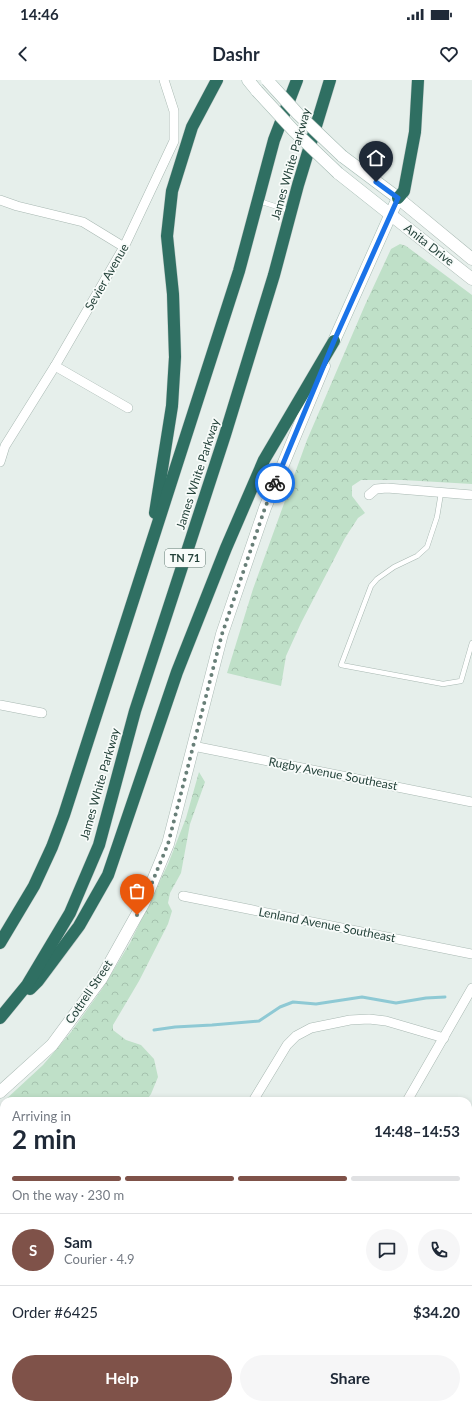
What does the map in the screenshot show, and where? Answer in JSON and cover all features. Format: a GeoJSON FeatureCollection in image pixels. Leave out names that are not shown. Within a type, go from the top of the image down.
{"type":"FeatureCollection","features":[{"type":"Feature","properties":{"kind":"highway"},"geometry":{"type":"LineString","coordinates":[[148,554],[172,406],[175,356],[173,309],[166,236],[172,191],[192,127],[217,80]]}},
{"type":"Feature","properties":{"kind":"highway","name":"James White Parkway"},"geometry":{"type":"LineString","coordinates":[[0,943],[34,886],[64,815],[239,271],[274,140],[297,80]]}},
{"type":"Feature","properties":{"kind":"highway","name":"James White Parkway"},"geometry":{"type":"LineString","coordinates":[[0,1019],[27,985],[70,913],[98,845],[135,711],[225,435],[274,275],[330,80]]}},
{"type":"Feature","properties":{"kind":"highway"},"geometry":{"type":"LineString","coordinates":[[398,198],[404,191],[415,132],[418,80]]}},
{"type":"Feature","properties":{"kind":"highway"},"geometry":{"type":"LineString","coordinates":[[0,1019],[38,981],[79,926],[108,876],[177,672],[226,548],[264,460],[334,341]]}},
{"type":"Feature","properties":{"kind":"street","name":"Sevier Avenue"},"geometry":{"type":"LineString","coordinates":[[0,462],[2,444],[55,366],[124,247],[174,141],[174,111],[164,80]]}},
{"type":"Feature","properties":{"kind":"street","name":"Anita Drive"},"geometry":{"type":"LineString","coordinates":[[248,80],[294,131],[338,173],[472,279]]}},
{"type":"Feature","properties":{"kind":"street","name":"Anita Drive"},"geometry":{"type":"LineString","coordinates":[[267,80],[298,114],[342,156],[398,198],[472,259]]}},
{"type":"Feature","properties":{"kind":"street","name":"Cottrell Street"},"geometry":{"type":"LineString","coordinates":[[0,1092],[52,1045],[101,979],[144,902],[168,844],[222,634],[265,508],[334,341],[398,198]]}},
{"type":"Feature","properties":{"kind":"street"},"geometry":{"type":"LineString","coordinates":[[0,200],[17,206],[83,222],[124,247]]}},
{"type":"Feature","properties":{"kind":"street"},"geometry":{"type":"LineString","coordinates":[[55,366],[128,408]]}},
{"type":"Feature","properties":{"kind":"street"},"geometry":{"type":"LineString","coordinates":[[369,495],[376,489],[387,488],[472,495]]}},
{"type":"Feature","properties":{"kind":"street"},"geometry":{"type":"LineString","coordinates":[[0,705],[42,713]]}},
{"type":"Feature","properties":{"kind":"street","name":"Rugby Avenue Southeast"},"geometry":{"type":"LineString","coordinates":[[193,746],[472,802]]}},
{"type":"Feature","properties":{"kind":"street","name":"Lenland Avenue Southeast"},"geometry":{"type":"LineString","coordinates":[[183,896],[472,954]]}},
{"type":"Feature","properties":{"kind":"street"},"geometry":{"type":"LineString","coordinates":[[409,1097],[472,988]]}},
{"type":"Feature","properties":{"kind":"street"},"geometry":{"type":"LineString","coordinates":[[255,1097],[287,1045],[296,1036],[311,1028],[350,1020],[369,1019],[386,1021],[444,1038]]}},
{"type":"Feature","properties":{"kind":"lane"},"geometry":{"type":"LineString","coordinates":[[258,200],[291,212]]}},
{"type":"Feature","properties":{"kind":"lane"},"geometry":{"type":"LineString","coordinates":[[441,493],[437,517],[427,547],[416,556],[394,567],[377,579],[371,586],[341,665],[443,684],[461,680],[472,643]]}},
{"type":"Feature","properties":{"kind":"green space"},"geometry":{"type":"Polygon","coordinates":[[[400,244],[406,246],[472,295],[472,484],[403,480],[361,480],[352,486],[352,496],[365,513],[358,518],[345,538],[301,623],[286,656],[281,686],[227,673],[253,589],[307,440],[365,305],[391,249],[400,244]]]}},
{"type":"Feature","properties":{"kind":"green space"},"geometry":{"type":"Polygon","coordinates":[[[199,772],[205,782],[190,824],[181,873],[170,893],[168,903],[172,911],[168,924],[139,981],[113,1025],[113,1030],[126,1040],[141,1045],[154,1059],[158,1077],[151,1094],[149,1097],[8,1097],[43,1065],[71,1032],[102,989],[130,943],[168,864],[186,818],[199,772]]]}},
{"type":"Feature","properties":{"kind":"waterway"},"geometry":{"type":"LineString","coordinates":[[154,1030],[259,1021],[280,1007],[293,1002],[316,1004],[362,997],[396,1003],[426,998],[445,997]]}},
{"type":"Feature","properties":{"kind":"way so far"},"geometry":{"type":"LineString","coordinates":[[137,915],[144,902],[168,844],[222,634],[275,483]]}},
{"type":"Feature","properties":{"kind":"route"},"geometry":{"type":"LineString","coordinates":[[275,483],[334,341],[398,198],[376,182]]}}]}
